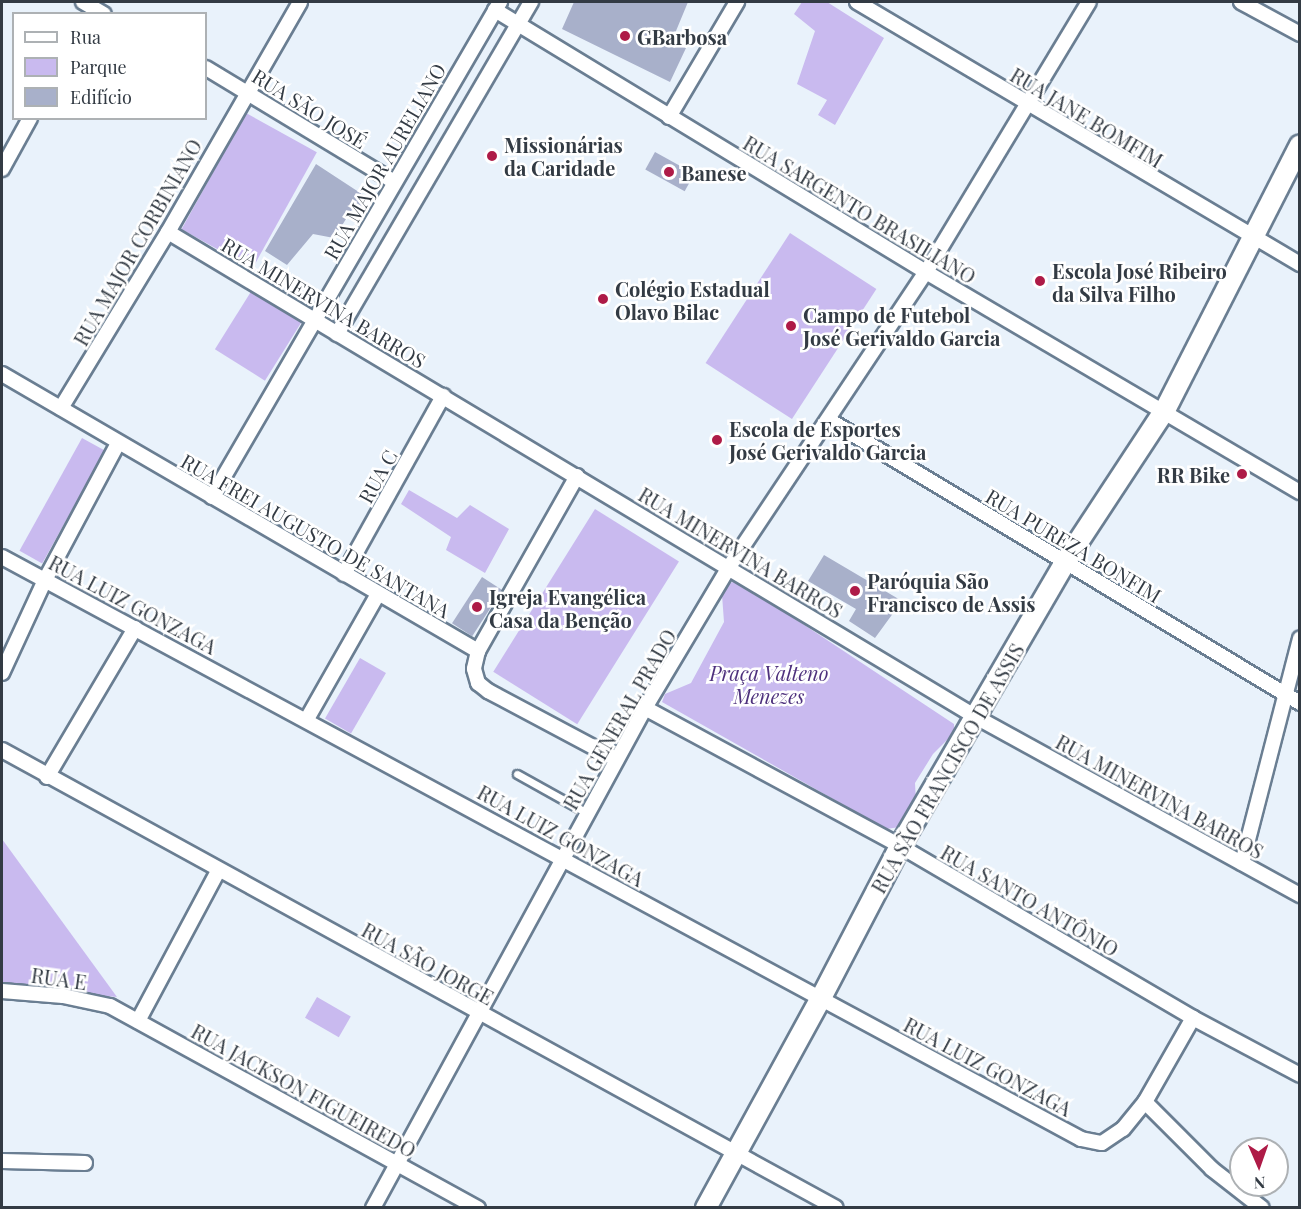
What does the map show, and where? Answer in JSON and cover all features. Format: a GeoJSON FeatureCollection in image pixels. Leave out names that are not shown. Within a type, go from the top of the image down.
{"type":"FeatureCollection","features":[{"type":"Feature","properties":{"kind":"street","name":"RUA MAJOR CORBINIANO"},"geometry":{"type":"LineString","coordinates":[[61,408],[168,232],[300,2]]}},
{"type":"Feature","properties":{"kind":"street"},"geometry":{"type":"LineString","coordinates":[[337,334],[531,2]]}},
{"type":"Feature","properties":{"kind":"street"},"geometry":{"type":"LineString","coordinates":[[669,117],[737,2]]}},
{"type":"Feature","properties":{"kind":"street","name":"RUA JANE BOMFIM"},"geometry":{"type":"LineString","coordinates":[[856,2],[1299,264]]}},
{"type":"Feature","properties":{"kind":"street","name":"RUA GENERAL PRADO"},"geometry":{"type":"LineString","coordinates":[[373,1208],[645,708],[729,567],[926,272],[1025,104],[1089,2]]}},
{"type":"Feature","properties":{"kind":"street"},"geometry":{"type":"LineString","coordinates":[[1241,2],[1299,34]]}},
{"type":"Feature","properties":{"kind":"street","name":"RUA SARGENTO BRASILIANO"},"geometry":{"type":"LineString","coordinates":[[498,6],[519,23],[669,117],[926,272],[1165,410],[1299,492]]}},
{"type":"Feature","properties":{"kind":"street","name":"RUA MAJOR AURELIANO"},"geometry":{"type":"LineString","coordinates":[[212,497],[498,6]]}},
{"type":"Feature","properties":{"kind":"street","name":"RUA SÃO JOSÉ"},"geometry":{"type":"LineString","coordinates":[[207,69],[394,182]]}},
{"type":"Feature","properties":{"kind":"street"},"geometry":{"type":"LineString","coordinates":[[2,169],[29,120]]}},
{"type":"Feature","properties":{"kind":"street","name":"RUA SÃO FRANCISCO DE ASSIS"},"geometry":{"type":"LineString","coordinates":[[706,1208],[821,998],[900,846],[1065,562],[1165,410],[1299,145]]}},
{"type":"Feature","properties":{"kind":"street","name":"RUA MINERVINA BARROS"},"geometry":{"type":"LineString","coordinates":[[168,232],[578,476],[976,717],[1299,895]]}},
{"type":"Feature","properties":{"kind":"street","name":"RUA FREI AUGUSTO DE SANTANA"},"geometry":{"type":"LineString","coordinates":[[2,374],[478,651]]}},
{"type":"Feature","properties":{"kind":"street","name":"RUA C"},"geometry":{"type":"LineString","coordinates":[[344,574],[443,396]]}},
{"type":"Feature","properties":{"kind":"street","name":"RUA PUREZA BONFIM"},"geometry":{"type":"LineString","coordinates":[[829,420],[1299,703]]}},
{"type":"Feature","properties":{"kind":"street"},"geometry":{"type":"LineString","coordinates":[[2,673],[45,580],[118,443]]}},
{"type":"Feature","properties":{"kind":"street"},"geometry":{"type":"LineString","coordinates":[[578,476],[478,651],[474,669],[481,686],[616,759]]}},
{"type":"Feature","properties":{"kind":"street","name":"RUA LUIZ GONZAGA"},"geometry":{"type":"LineString","coordinates":[[2,557],[307,719],[1081,1139],[1102,1143],[1123,1129],[1145,1102]]}},
{"type":"Feature","properties":{"kind":"street"},"geometry":{"type":"LineString","coordinates":[[307,719],[378,594]]}},
{"type":"Feature","properties":{"kind":"street"},"geometry":{"type":"LineString","coordinates":[[47,777],[135,628]]}},
{"type":"Feature","properties":{"kind":"street"},"geometry":{"type":"LineString","coordinates":[[1242,863],[1299,638]]}},
{"type":"Feature","properties":{"kind":"street","name":"RUA SANTO ANTÔNIO"},"geometry":{"type":"LineString","coordinates":[[645,708],[900,846],[1193,1018],[1299,1075]]}},
{"type":"Feature","properties":{"kind":"street","name":"RUA SÃO JORGE"},"geometry":{"type":"LineString","coordinates":[[2,750],[218,871],[836,1208]]}},
{"type":"Feature","properties":{"kind":"street"},"geometry":{"type":"LineString","coordinates":[[138,1021],[218,871]]}},
{"type":"Feature","properties":{"kind":"street","name":"RUA E"},"geometry":{"type":"LineString","coordinates":[[2,991],[63,996],[110,1006]]}},
{"type":"Feature","properties":{"kind":"street","name":"RUA JACKSON FIGUEIREDO"},"geometry":{"type":"LineString","coordinates":[[110,1006],[478,1208]]}},
{"type":"Feature","properties":{"kind":"street"},"geometry":{"type":"LineString","coordinates":[[1193,1018],[1145,1102],[1212,1169],[1262,1208]]}},
{"type":"Feature","properties":{"kind":"street"},"geometry":{"type":"LineString","coordinates":[[2,1161],[85,1163]]}},
{"type":"Feature","properties":{"kind":"lane"},"geometry":{"type":"LineString","coordinates":[[517,774],[587,813]]}},
{"type":"Feature","properties":{"kind":"green space"},"geometry":{"type":"Polygon","coordinates":[[[802,2],[827,2],[884,38],[835,125],[818,115],[827,100],[797,84],[815,31],[794,14],[802,2]]]}},
{"type":"Feature","properties":{"kind":"green space"},"geometry":{"type":"Polygon","coordinates":[[[246,113],[317,152],[252,269],[182,229],[246,113]]]}},
{"type":"Feature","properties":{"kind":"green space","name":"Campo de Futebol José Gerivaldo Garcia"},"geometry":{"type":"Polygon","coordinates":[[[790,233],[876,289],[792,419],[706,363],[790,233]]]}},
{"type":"Feature","properties":{"kind":"green space"},"geometry":{"type":"Polygon","coordinates":[[[252,290],[302,321],[265,381],[215,349],[252,290]]]}},
{"type":"Feature","properties":{"kind":"green space"},"geometry":{"type":"Polygon","coordinates":[[[82,438],[105,451],[42,563],[19,551],[82,438]]]}},
{"type":"Feature","properties":{"kind":"green space"},"geometry":{"type":"Polygon","coordinates":[[[409,490],[457,518],[470,505],[509,529],[485,573],[446,550],[451,537],[401,504],[409,490]]]}},
{"type":"Feature","properties":{"kind":"green space"},"geometry":{"type":"Polygon","coordinates":[[[595,509],[679,561],[577,724],[493,672],[595,509]]]}},
{"type":"Feature","properties":{"kind":"green space","name":"Praça Valteno Menezes"},"geometry":{"type":"Polygon","coordinates":[[[738,581],[954,724],[954,733],[933,754],[915,783],[916,802],[900,827],[886,829],[662,702],[665,694],[691,683],[724,622],[722,595],[729,583],[738,581]]]}},
{"type":"Feature","properties":{"kind":"green space"},"geometry":{"type":"Polygon","coordinates":[[[360,658],[386,673],[351,734],[325,719],[360,658]]]}},
{"type":"Feature","properties":{"kind":"green space"},"geometry":{"type":"Polygon","coordinates":[[[2,839],[117,997],[2,986],[2,839]]]}},
{"type":"Feature","properties":{"kind":"green space"},"geometry":{"type":"Polygon","coordinates":[[[317,997],[351,1016],[339,1037],[305,1018],[317,997]]]}},
{"type":"Feature","properties":{"kind":"building","name":"GBarbosa"},"geometry":{"type":"Polygon","coordinates":[[[574,2],[688,2],[671,43],[686,48],[670,82],[562,29],[574,2]]]}},
{"type":"Feature","properties":{"kind":"building","name":"Banese"},"geometry":{"type":"Polygon","coordinates":[[[655,152],[694,174],[685,191],[645,169],[655,152]]]}},
{"type":"Feature","properties":{"kind":"building"},"geometry":{"type":"Polygon","coordinates":[[[316,164],[371,200],[362,214],[353,208],[334,238],[313,234],[287,265],[265,251],[316,164]]]}},
{"type":"Feature","properties":{"kind":"building","name":"Paróquia São Francisco de Assis"},"geometry":{"type":"Polygon","coordinates":[[[824,555],[902,601],[875,638],[849,621],[856,609],[808,581],[824,555]]]}},
{"type":"Feature","properties":{"kind":"building","name":"Igreja Evangélica Casa da Benção"},"geometry":{"type":"Polygon","coordinates":[[[482,577],[502,590],[472,636],[452,623],[482,577]]]}},
{"type":"Feature","properties":{"kind":"place","name":"GBarbosa"},"geometry":{"type":"Point","coordinates":[625,36]}},
{"type":"Feature","properties":{"kind":"place","name":"Missionárias da Caridade"},"geometry":{"type":"Point","coordinates":[492,156]}},
{"type":"Feature","properties":{"kind":"place","name":"Banese"},"geometry":{"type":"Point","coordinates":[669,172]}},
{"type":"Feature","properties":{"kind":"place","name":"Escola José Ribeiro da Silva Filho"},"geometry":{"type":"Point","coordinates":[1040,281]}},
{"type":"Feature","properties":{"kind":"place","name":"Colégio Estadual Olavo Bilac"},"geometry":{"type":"Point","coordinates":[603,299]}},
{"type":"Feature","properties":{"kind":"place","name":"Campo de Futebol José Gerivaldo Garcia"},"geometry":{"type":"Point","coordinates":[791,326]}},
{"type":"Feature","properties":{"kind":"place","name":"Escola de Esportes José Gerivaldo Garcia"},"geometry":{"type":"Point","coordinates":[717,440]}},
{"type":"Feature","properties":{"kind":"place","name":"RR Bike"},"geometry":{"type":"Point","coordinates":[1242,474]}},
{"type":"Feature","properties":{"kind":"place","name":"Paróquia São Francisco de Assis"},"geometry":{"type":"Point","coordinates":[855,591]}},
{"type":"Feature","properties":{"kind":"place","name":"Igreja Evangélica Casa da Benção"},"geometry":{"type":"Point","coordinates":[477,607]}}]}
